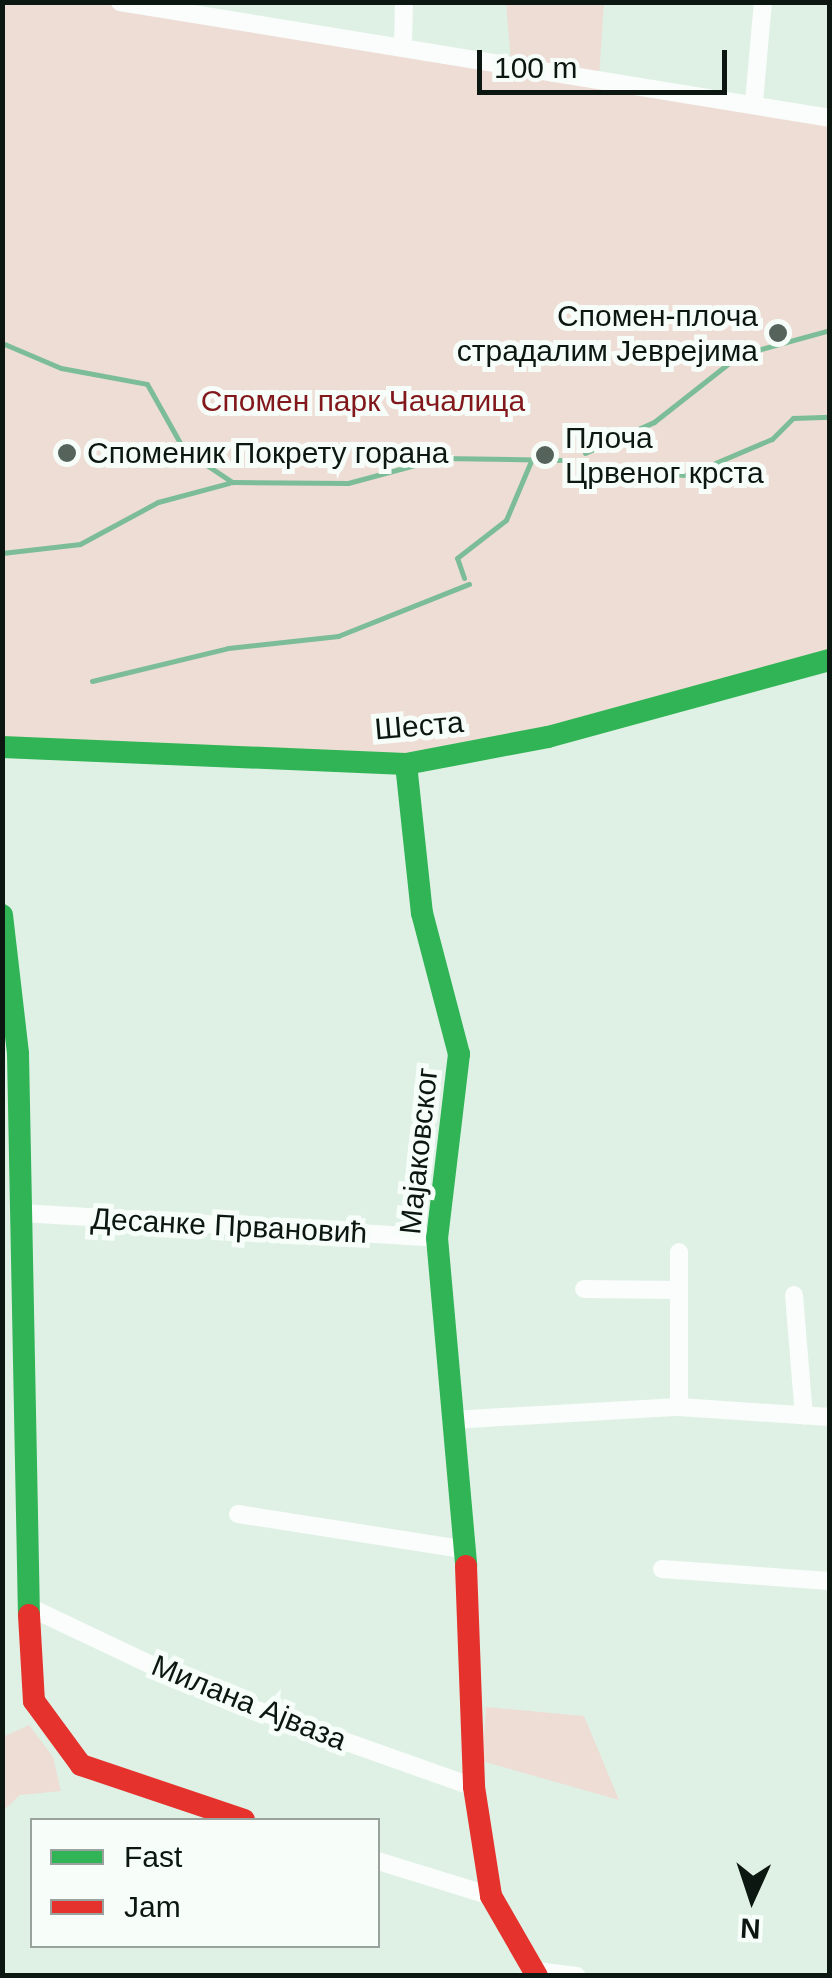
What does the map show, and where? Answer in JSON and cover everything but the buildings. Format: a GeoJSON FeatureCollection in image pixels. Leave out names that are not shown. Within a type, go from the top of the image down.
{"type":"FeatureCollection","features":[{"type":"Feature","properties":{"kind":"street"},"geometry":{"type":"LineString","coordinates":[[120,2],[403,43],[830,118]]}},
{"type":"Feature","properties":{"kind":"street"},"geometry":{"type":"LineString","coordinates":[[403,43],[404,2]]}},
{"type":"Feature","properties":{"kind":"street"},"geometry":{"type":"LineString","coordinates":[[754,102],[762,2]]}},
{"type":"Feature","properties":{"kind":"street","name":"Шеста"},"geometry":{"type":"LineString","coordinates":[[2,747],[406,764],[548,737],[830,660]]}},
{"type":"Feature","properties":{"kind":"street","name":"Мајаковског"},"geometry":{"type":"LineString","coordinates":[[406,764],[422,914],[459,1054],[437,1238],[474,1663],[474,1787],[491,1896],[536,1974]]}},
{"type":"Feature","properties":{"kind":"street"},"geometry":{"type":"LineString","coordinates":[[2,915],[18,1054],[34,1701],[66,1754],[239,1818]]}},
{"type":"Feature","properties":{"kind":"street","name":"Десанке Првановић"},"geometry":{"type":"LineString","coordinates":[[21,1213],[437,1238]]}},
{"type":"Feature","properties":{"kind":"street"},"geometry":{"type":"LineString","coordinates":[[679,1252],[680,1407]]}},
{"type":"Feature","properties":{"kind":"street"},"geometry":{"type":"LineString","coordinates":[[584,1289],[678,1290]]}},
{"type":"Feature","properties":{"kind":"street"},"geometry":{"type":"LineString","coordinates":[[794,1295],[804,1416]]}},
{"type":"Feature","properties":{"kind":"street"},"geometry":{"type":"LineString","coordinates":[[451,1420],[680,1407],[830,1417]]}},
{"type":"Feature","properties":{"kind":"street"},"geometry":{"type":"LineString","coordinates":[[238,1514],[462,1549]]}},
{"type":"Feature","properties":{"kind":"street"},"geometry":{"type":"LineString","coordinates":[[662,1569],[830,1581]]}},
{"type":"Feature","properties":{"kind":"street","name":"Милана Ајваза"},"geometry":{"type":"LineString","coordinates":[[30,1607],[214,1695],[474,1787]]}},
{"type":"Feature","properties":{"kind":"street"},"geometry":{"type":"LineString","coordinates":[[380,1863],[491,1896]]}},
{"type":"Feature","properties":{"kind":"street"},"geometry":{"type":"LineString","coordinates":[[536,1974],[576,1976]]}},
{"type":"Feature","properties":{"kind":"green space","name":"Спомен парк Чачалица"},"geometry":{"type":"Polygon","coordinates":[[[3,3],[120,3],[511,61],[506,3],[604,3],[599,77],[829,118],[829,660],[449,757],[3,747],[3,3]]]}},
{"type":"Feature","properties":{"kind":"green space"},"geometry":{"type":"Polygon","coordinates":[[[486,1707],[584,1716],[619,1800],[482,1761],[486,1707]]]}},
{"type":"Feature","properties":{"kind":"green space"},"geometry":{"type":"Polygon","coordinates":[[[29,1725],[53,1757],[61,1791],[20,1795],[3,1811],[3,1737],[29,1725]]]}},
{"type":"Feature","properties":{"kind":"waterway"},"geometry":{"type":"LineString","coordinates":[[585,453],[654,422],[739,355],[830,330]]}},
{"type":"Feature","properties":{"kind":"waterway"},"geometry":{"type":"LineString","coordinates":[[2,343],[61,368],[147,384],[184,450],[232,482],[348,483],[441,458],[564,460]]}},
{"type":"Feature","properties":{"kind":"waterway"},"geometry":{"type":"LineString","coordinates":[[591,470],[687,475],[772,439],[793,418],[830,417]]}},
{"type":"Feature","properties":{"kind":"waterway"},"geometry":{"type":"LineString","coordinates":[[464,578],[457,558],[506,520],[531,461]]}},
{"type":"Feature","properties":{"kind":"waterway"},"geometry":{"type":"LineString","coordinates":[[2,553],[80,544],[158,502],[229,483]]}},
{"type":"Feature","properties":{"kind":"waterway"},"geometry":{"type":"LineString","coordinates":[[92,681],[228,648],[338,636],[469,584]]}},
{"type":"Feature","properties":{"kind":"traffic: fast"},"geometry":{"type":"LineString","coordinates":[[2,747],[406,764],[548,737],[830,660]]}},
{"type":"Feature","properties":{"kind":"traffic: fast"},"geometry":{"type":"LineString","coordinates":[[406,764],[422,913],[459,1054],[437,1238],[466,1566]]}},
{"type":"Feature","properties":{"kind":"traffic: fast"},"geometry":{"type":"LineString","coordinates":[[2,915],[18,1054],[29,1615]]}},
{"type":"Feature","properties":{"kind":"traffic: jam"},"geometry":{"type":"LineString","coordinates":[[466,1566],[474,1787],[491,1896],[537,1976]]}},
{"type":"Feature","properties":{"kind":"traffic: jam"},"geometry":{"type":"LineString","coordinates":[[29,1615],[34,1701],[81,1765],[238,1818]]}},
{"type":"Feature","properties":{"kind":"place","name":"Спомен-плоча страдалим Јеврејима"},"geometry":{"type":"Point","coordinates":[778,333]}},
{"type":"Feature","properties":{"kind":"place","name":"Споменик Покрету горана"},"geometry":{"type":"Point","coordinates":[67,453]}},
{"type":"Feature","properties":{"kind":"place","name":"Плоча Црвеног крста"},"geometry":{"type":"Point","coordinates":[545,455]}}]}
